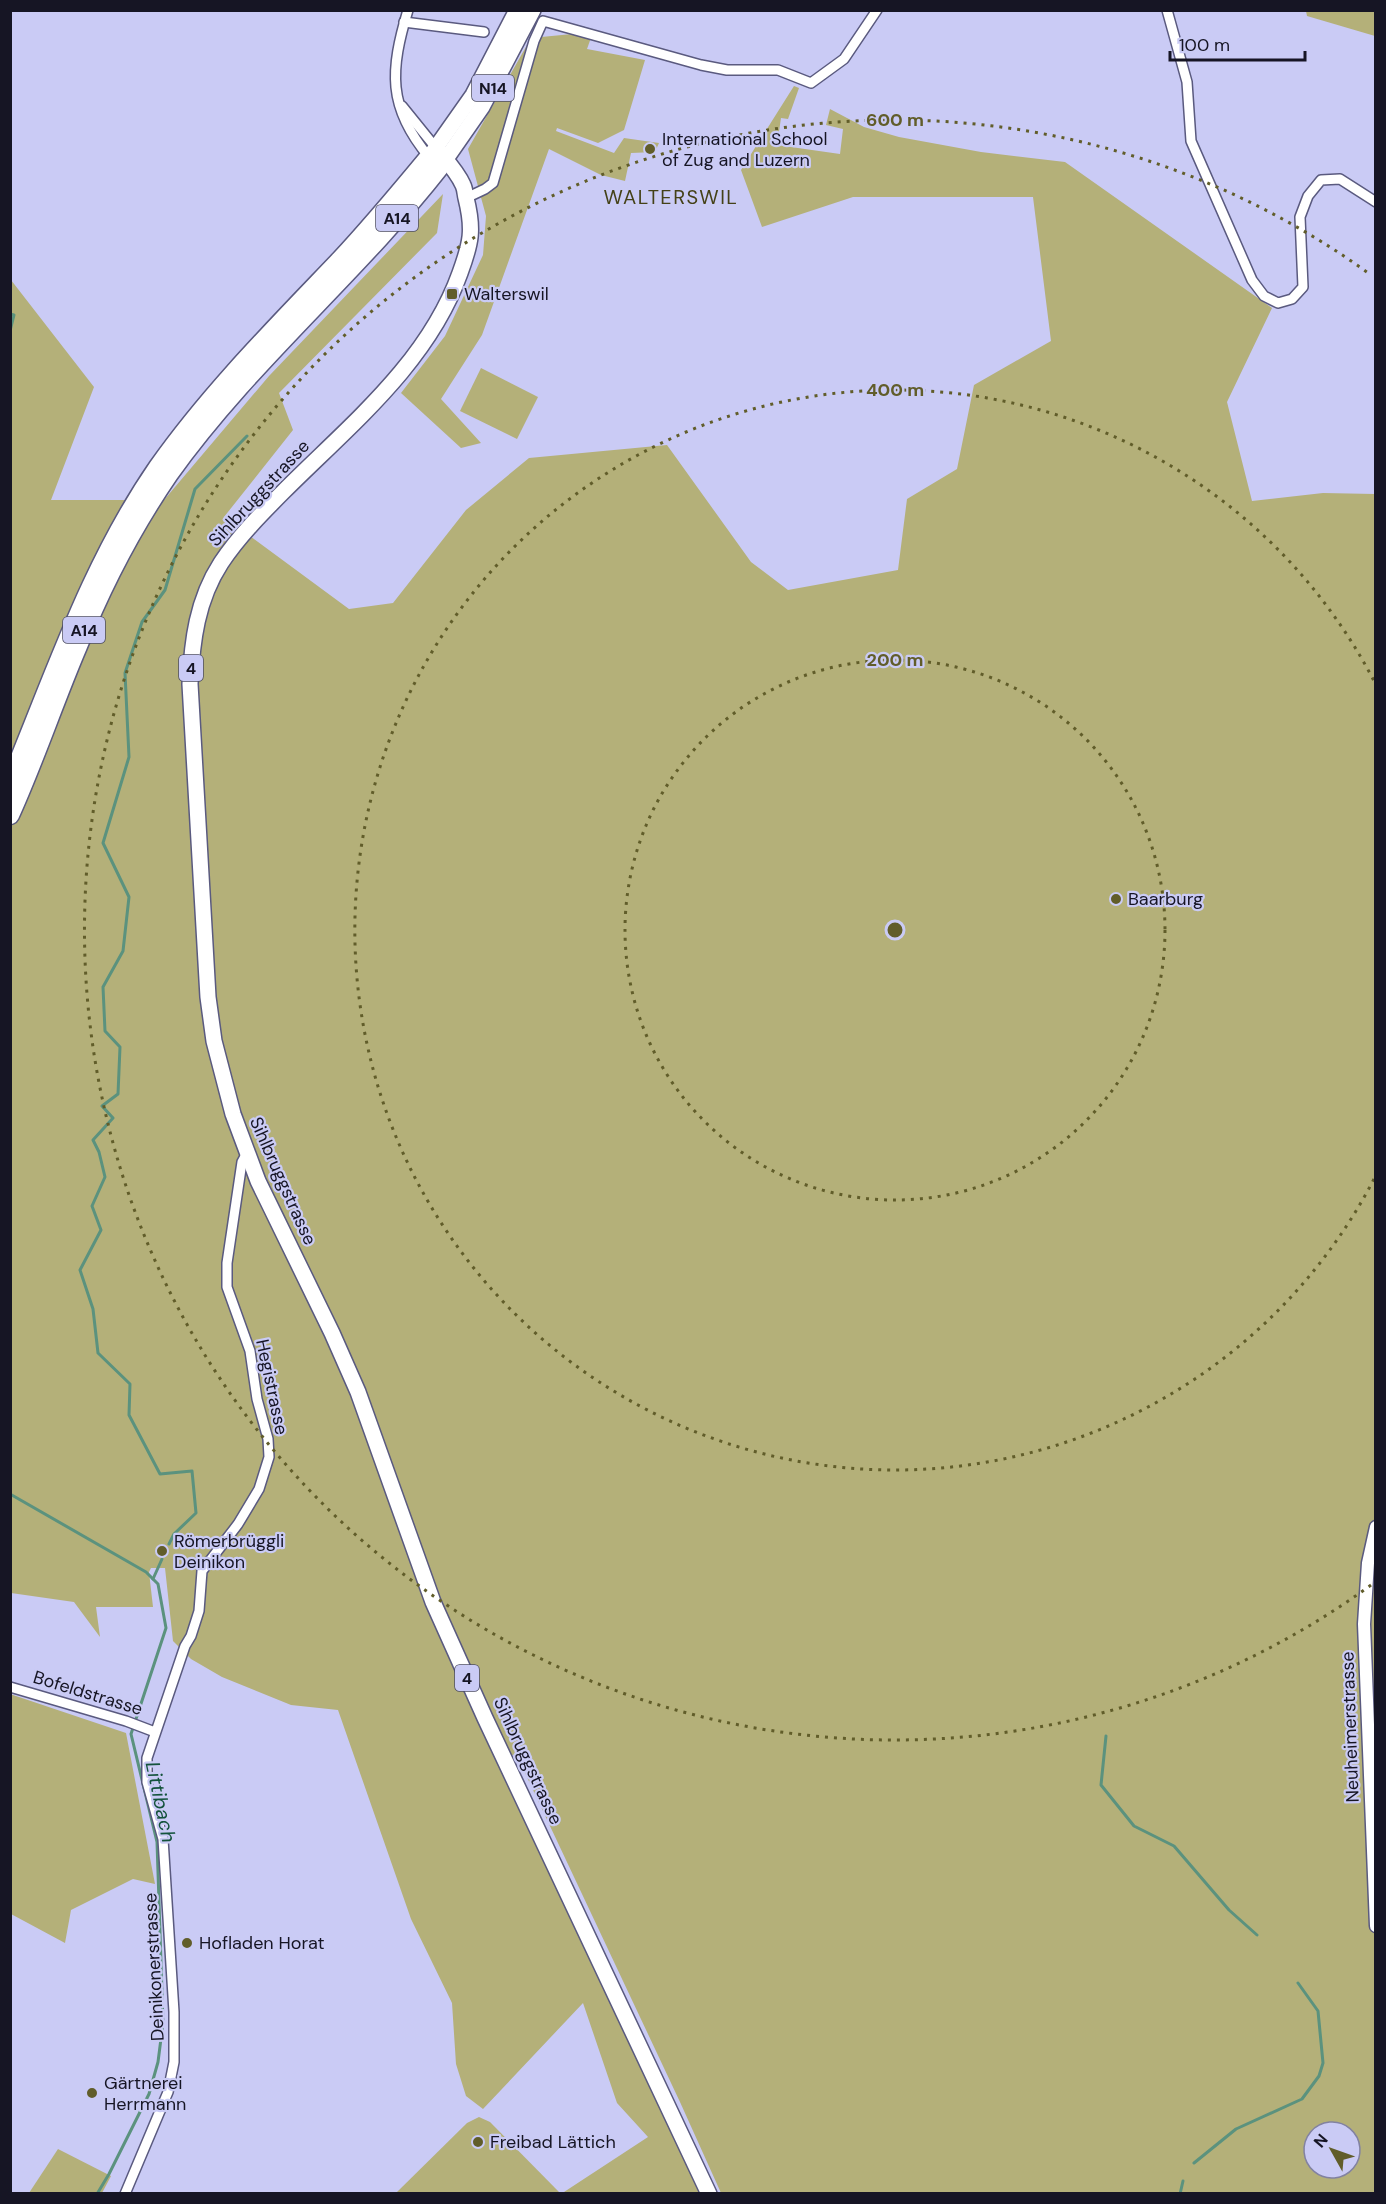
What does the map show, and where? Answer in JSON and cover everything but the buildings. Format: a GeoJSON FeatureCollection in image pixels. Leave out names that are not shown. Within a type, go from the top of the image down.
{"type":"FeatureCollection","features":[{"type":"Feature","properties":{"kind":"highway","name":"A14"},"geometry":{"type":"LineString","coordinates":[[10,782],[93,580],[125,519],[158,468],[223,386],[437,158]]}},
{"type":"Feature","properties":{"kind":"highway","name":"A14"},"geometry":{"type":"LineString","coordinates":[[10,815],[95,605],[128,540],[168,476],[233,393],[387,230],[437,158]]}},
{"type":"Feature","properties":{"kind":"main road","name":"N14"},"geometry":{"type":"LineString","coordinates":[[437,158],[517,10]]}},
{"type":"Feature","properties":{"kind":"main road","name":"N14"},"geometry":{"type":"LineString","coordinates":[[437,158],[482,107],[533,10]]}},
{"type":"Feature","properties":{"kind":"main road"},"geometry":{"type":"LineString","coordinates":[[437,158],[466,198]]}},
{"type":"Feature","properties":{"kind":"main road","name":"Sihlbruggstrasse"},"geometry":{"type":"LineString","coordinates":[[466,198],[471,219],[468,251],[456,285],[432,332],[398,377],[266,509],[234,546],[209,584],[201,604],[195,626],[190,684],[208,997],[223,1082],[247,1154],[358,1392],[433,1602],[485,1718],[709,2193]]}},
{"type":"Feature","properties":{"kind":"street"},"geometry":{"type":"LineString","coordinates":[[408,10],[395,63],[402,118],[408,130],[437,158]]}},
{"type":"Feature","properties":{"kind":"street"},"geometry":{"type":"LineString","coordinates":[[466,198],[493,183],[534,41],[543,21],[701,65],[727,70],[778,70],[811,83],[844,59],[877,10]]}},
{"type":"Feature","properties":{"kind":"street"},"geometry":{"type":"LineString","coordinates":[[1167,10],[1187,82],[1191,141],[1252,280],[1264,296],[1278,303],[1292,299],[1303,287],[1300,217],[1308,196],[1321,180],[1340,179],[1376,202]]}},
{"type":"Feature","properties":{"kind":"street"},"geometry":{"type":"LineString","coordinates":[[404,22],[484,32]]}},
{"type":"Feature","properties":{"kind":"street","name":"Hegistrasse"},"geometry":{"type":"LineString","coordinates":[[155,1732],[199,1611],[202,1570],[238,1524],[258,1489],[269,1457],[268,1439],[257,1399],[250,1351],[227,1287],[226,1263],[242,1162],[247,1154]]}},
{"type":"Feature","properties":{"kind":"street","name":"Neuheimerstrasse"},"geometry":{"type":"LineString","coordinates":[[1376,1527],[1368,1563],[1364,1624],[1376,1926]]}},
{"type":"Feature","properties":{"kind":"street","name":"Bofeldstrasse"},"geometry":{"type":"LineString","coordinates":[[10,1687],[126,1721],[155,1732]]}},
{"type":"Feature","properties":{"kind":"street","name":"Deinikonerstrasse"},"geometry":{"type":"LineString","coordinates":[[125,2193],[168,2092],[174,2062],[174,2012],[163,1839],[147,1782],[147,1758],[155,1732]]}},
{"type":"Feature","properties":{"kind":"shaded area"},"geometry":{"type":"Polygon","coordinates":[[[1306,11],[1375,11],[1375,36],[1307,16],[1306,11]]]}},
{"type":"Feature","properties":{"kind":"shaded area"},"geometry":{"type":"Polygon","coordinates":[[[593,32],[587,49],[645,60],[624,130],[598,143],[557,128],[556,131],[614,153],[624,138],[659,143],[655,152],[631,153],[625,181],[601,175],[549,149],[482,335],[441,399],[481,443],[461,448],[401,393],[445,336],[483,255],[486,216],[468,149],[531,38],[593,32]]]}},
{"type":"Feature","properties":{"kind":"shaded area"},"geometry":{"type":"Polygon","coordinates":[[[794,86],[799,88],[788,119],[781,118],[777,145],[840,154],[843,129],[826,125],[830,109],[864,127],[899,137],[981,152],[1065,162],[1272,308],[1227,402],[1252,501],[1323,493],[1375,494],[1375,2193],[721,2193],[517,1756],[495,1751],[704,2193],[566,2193],[564,2192],[648,2137],[617,2103],[583,2003],[483,2109],[466,2096],[456,2064],[452,2003],[411,1919],[338,1710],[291,1705],[222,1677],[191,1659],[173,1641],[165,1568],[151,1568],[149,1572],[153,1607],[96,1607],[100,1637],[74,1602],[11,1593],[11,280],[94,387],[51,500],[164,500],[269,376],[443,194],[437,233],[279,393],[293,430],[224,517],[349,609],[393,603],[466,510],[529,458],[667,445],[751,562],[788,590],[898,570],[907,499],[957,469],[974,385],[1051,341],[1033,197],[853,197],[762,227],[741,170],[794,86]]]}},
{"type":"Feature","properties":{"kind":"shaded area"},"geometry":{"type":"Polygon","coordinates":[[[481,368],[538,397],[517,439],[460,411],[481,368]]]}},
{"type":"Feature","properties":{"kind":"shaded area"},"geometry":{"type":"Polygon","coordinates":[[[10,1694],[126,1733],[155,1884],[133,1879],[71,1910],[65,1943],[11,1914],[10,1694]]]}},
{"type":"Feature","properties":{"kind":"shaded area","name":"Freibad Lättich"},"geometry":{"type":"Polygon","coordinates":[[[479,2117],[490,2122],[560,2193],[396,2193],[467,2123],[479,2117]]]}},
{"type":"Feature","properties":{"kind":"shaded area"},"geometry":{"type":"Polygon","coordinates":[[[58,2149],[111,2176],[102,2193],[29,2193],[58,2149]]]}},
{"type":"Feature","properties":{"kind":"waterway"},"geometry":{"type":"LineString","coordinates":[[10,314],[14,315],[10,331]]}},
{"type":"Feature","properties":{"kind":"waterway"},"geometry":{"type":"LineString","coordinates":[[169,1544],[174,1534],[196,1513],[192,1471],[160,1474],[129,1415],[130,1384],[98,1353],[93,1309],[80,1270],[101,1230],[92,1206],[105,1177],[99,1152],[93,1140],[113,1118],[102,1106],[118,1094],[120,1047],[105,1031],[103,987],[123,951],[129,897],[103,843],[129,757],[125,673],[142,622],[165,590],[195,489],[247,436]]}},
{"type":"Feature","properties":{"kind":"waterway","name":"Littibach"},"geometry":{"type":"LineString","coordinates":[[10,1494],[146,1572],[158,1584],[166,1628],[131,1734],[157,1842],[163,2023],[158,2062],[149,2094],[97,2194]]}},
{"type":"Feature","properties":{"kind":"waterway"},"geometry":{"type":"LineString","coordinates":[[153,1579],[162,1559]]}},
{"type":"Feature","properties":{"kind":"waterway"},"geometry":{"type":"LineString","coordinates":[[1106,1736],[1101,1785],[1134,1826],[1174,1846],[1229,1910],[1257,1935]]}},
{"type":"Feature","properties":{"kind":"waterway"},"geometry":{"type":"LineString","coordinates":[[1194,2163],[1236,2129],[1302,2099],[1319,2076],[1323,2063],[1318,2011],[1298,1983]]}},
{"type":"Feature","properties":{"kind":"waterway"},"geometry":{"type":"LineString","coordinates":[[1180,2194],[1183,2181]]}},
{"type":"Feature","properties":{"kind":"place","name":"International School of Zug and Luzern"},"geometry":{"type":"Point","coordinates":[650,149]}},
{"type":"Feature","properties":{"kind":"place","name":"Walterswil"},"geometry":{"type":"Point","coordinates":[452,294]}},
{"type":"Feature","properties":{"kind":"place","name":"Baarburg"},"geometry":{"type":"Point","coordinates":[1116,899]}},
{"type":"Feature","properties":{"kind":"place","name":"Römerbrüggli Deinikon"},"geometry":{"type":"Point","coordinates":[162,1551]}},
{"type":"Feature","properties":{"kind":"place","name":"Hofladen Horat"},"geometry":{"type":"Point","coordinates":[187,1943]}},
{"type":"Feature","properties":{"kind":"place","name":"Gärtnerei Herrmann"},"geometry":{"type":"Point","coordinates":[92,2093]}},
{"type":"Feature","properties":{"kind":"place","name":"Freibad Lättich"},"geometry":{"type":"Point","coordinates":[478,2142]}},
{"type":"Feature","properties":{"kind":"district","name":"WALTERSWIL"},"geometry":{"type":"Point","coordinates":[671,197]}}]}
